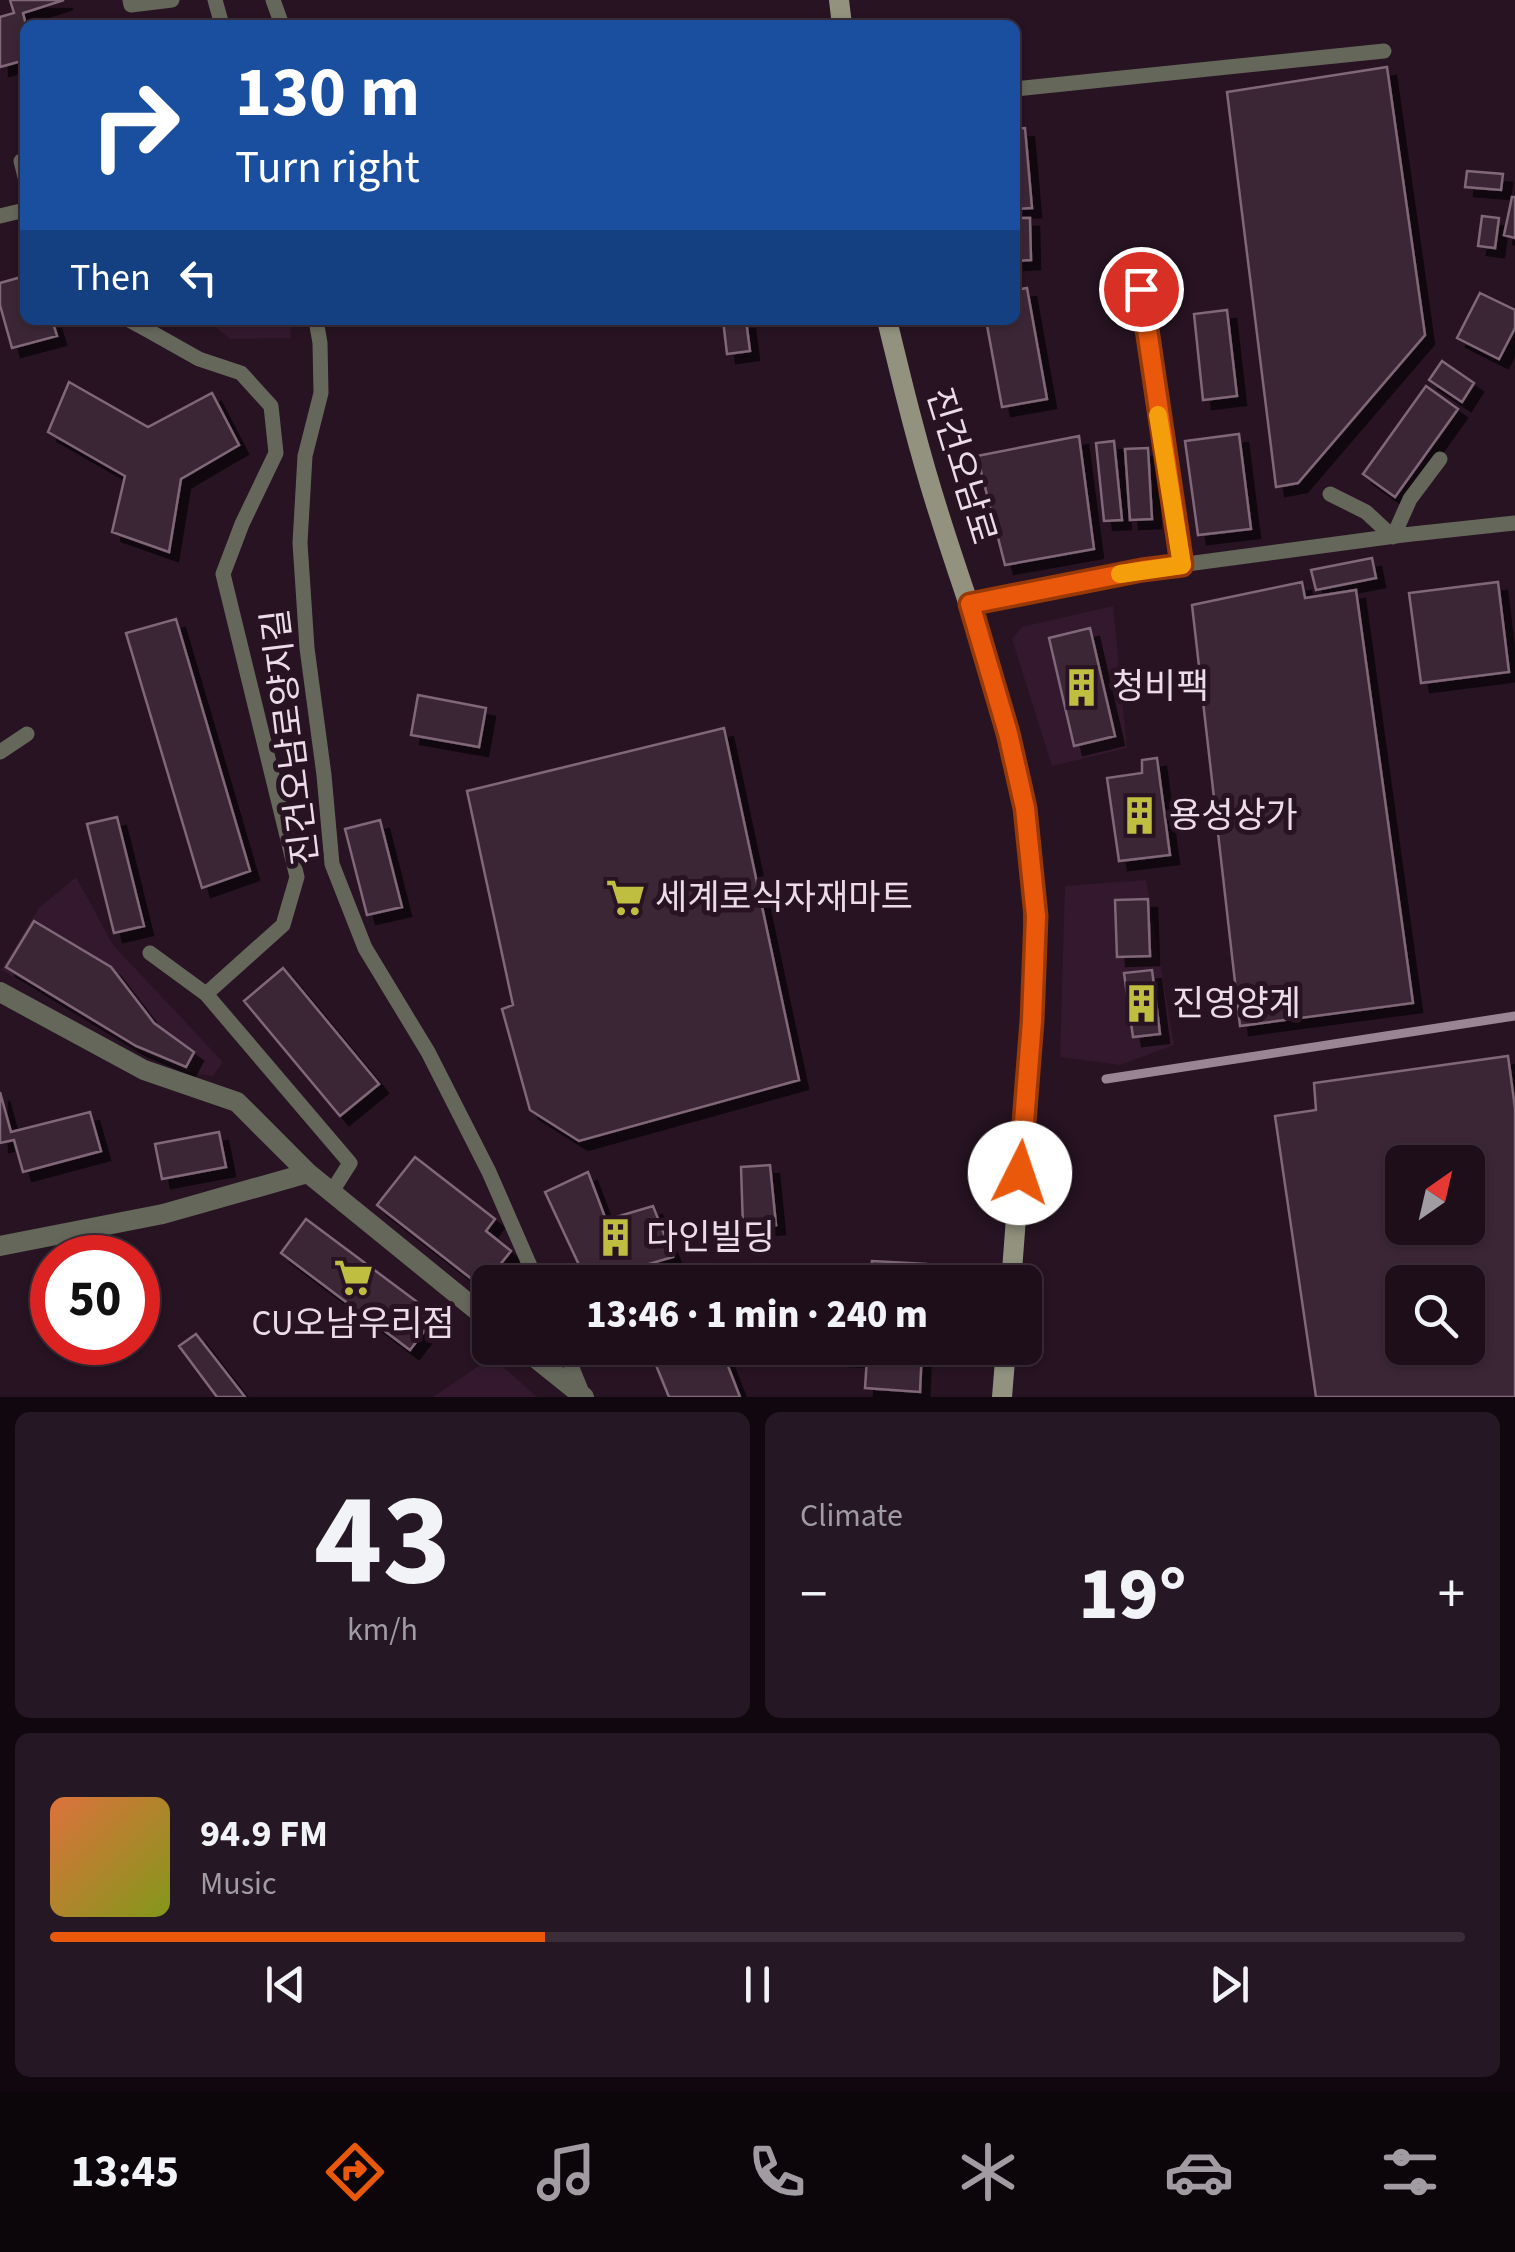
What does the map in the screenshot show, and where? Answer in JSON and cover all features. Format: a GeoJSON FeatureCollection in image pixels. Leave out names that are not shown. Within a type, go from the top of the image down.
{"type":"FeatureCollection","features":[{"type":"Feature","properties":{"kind":"main road","name":"진건오남로"},"geometry":{"type":"LineString","coordinates":[[888,325],[913,429],[970,604],[1008,733],[1025,808],[1036,916],[1032,1021],[1012,1265]]}},
{"type":"Feature","properties":{"kind":"main road"},"geometry":{"type":"LineString","coordinates":[[1002,1397],[1005,1365]]}},
{"type":"Feature","properties":{"kind":"street"},"geometry":{"type":"LineString","coordinates":[[0,992],[144,1070],[237,1102],[308,1173],[472,1306]]}},
{"type":"Feature","properties":{"kind":"street"},"geometry":{"type":"LineString","coordinates":[[0,1246],[163,1214],[308,1173]]}},
{"type":"Feature","properties":{"kind":"street"},"geometry":{"type":"LineString","coordinates":[[545,1365],[583,1396]]}},
{"type":"Feature","properties":{"kind":"lane"},"geometry":{"type":"LineString","coordinates":[[130,0],[131,4],[172,0]]}},
{"type":"Feature","properties":{"kind":"lane"},"geometry":{"type":"LineString","coordinates":[[1020,89],[1384,51]]}},
{"type":"Feature","properties":{"kind":"lane"},"geometry":{"type":"LineString","coordinates":[[1141,289],[1182,565]]}},
{"type":"Feature","properties":{"kind":"lane","name":"진건오남로양지길"},"geometry":{"type":"LineString","coordinates":[[317,325],[321,394],[305,456],[300,543],[307,648],[332,864],[365,948],[437,1069],[489,1172],[530,1265]]}},
{"type":"Feature","properties":{"kind":"lane"},"geometry":{"type":"LineString","coordinates":[[150,326],[199,359],[241,373],[271,406],[276,453],[223,574],[297,876],[282,925],[206,994]]}},
{"type":"Feature","properties":{"kind":"lane"},"geometry":{"type":"LineString","coordinates":[[1393,537],[1410,500],[1440,459]]}},
{"type":"Feature","properties":{"kind":"lane"},"geometry":{"type":"LineString","coordinates":[[1330,494],[1366,512],[1393,537]]}},
{"type":"Feature","properties":{"kind":"lane"},"geometry":{"type":"LineString","coordinates":[[970,604],[1142,570],[1515,523]]}},
{"type":"Feature","properties":{"kind":"lane"},"geometry":{"type":"LineString","coordinates":[[0,752],[27,734]]}},
{"type":"Feature","properties":{"kind":"lane"},"geometry":{"type":"LineString","coordinates":[[150,953],[206,994],[350,1163],[331,1192]]}},
{"type":"Feature","properties":{"kind":"lane"},"geometry":{"type":"LineString","coordinates":[[571,1365],[583,1396]]}},
{"type":"Feature","properties":{"kind":"shaded area"},"geometry":{"type":"Polygon","coordinates":[[[213,325],[290,325],[291,338],[231,339],[213,325]]]}},
{"type":"Feature","properties":{"kind":"shaded area"},"geometry":{"type":"Polygon","coordinates":[[[1113,606],[1127,748],[1052,766],[1012,639],[1022,627],[1113,606]]]}},
{"type":"Feature","properties":{"kind":"shaded area"},"geometry":{"type":"Polygon","coordinates":[[[76,877],[113,945],[223,1062],[213,1076],[188,1072],[135,1050],[1,970],[39,908],[76,877]]]}},
{"type":"Feature","properties":{"kind":"shaded area"},"geometry":{"type":"Polygon","coordinates":[[[1146,880],[1174,1045],[1120,1065],[1060,1057],[1065,886],[1146,880]]]}},
{"type":"Feature","properties":{"kind":"shaded area"},"geometry":{"type":"Polygon","coordinates":[[[480,1365],[501,1365],[537,1397],[433,1397],[480,1365]]]}},
{"type":"Feature","properties":{"kind":"building"},"geometry":{"type":"Polygon","coordinates":[[[10,0],[64,0],[23,13],[20,61],[0,67],[0,17],[14,13],[10,0]]]}},
{"type":"Feature","properties":{"kind":"building"},"geometry":{"type":"Polygon","coordinates":[[[1387,67],[1425,335],[1298,483],[1276,487],[1227,92],[1387,67]]]}},
{"type":"Feature","properties":{"kind":"building"},"geometry":{"type":"Polygon","coordinates":[[[1020,128],[1025,128],[1032,208],[1020,209],[1020,128]]]}},
{"type":"Feature","properties":{"kind":"building"},"geometry":{"type":"Polygon","coordinates":[[[1467,171],[1503,174],[1501,190],[1465,187],[1467,171]]]}},
{"type":"Feature","properties":{"kind":"building"},"geometry":{"type":"Polygon","coordinates":[[[1515,197],[1515,238],[1504,235],[1515,197]]]}},
{"type":"Feature","properties":{"kind":"building"},"geometry":{"type":"Polygon","coordinates":[[[1482,216],[1499,218],[1495,248],[1478,246],[1482,216]]]}},
{"type":"Feature","properties":{"kind":"building"},"geometry":{"type":"Polygon","coordinates":[[[1020,218],[1030,218],[1031,260],[1020,261],[1020,218]]]}},
{"type":"Feature","properties":{"kind":"building"},"geometry":{"type":"Polygon","coordinates":[[[20,277],[20,325],[54,325],[57,336],[12,348],[0,305],[0,283],[20,277]]]}},
{"type":"Feature","properties":{"kind":"building"},"geometry":{"type":"Polygon","coordinates":[[[1027,288],[1047,399],[1002,407],[987,325],[1020,325],[1020,289],[1027,288]]]}},
{"type":"Feature","properties":{"kind":"building"},"geometry":{"type":"Polygon","coordinates":[[[1480,293],[1515,310],[1515,328],[1499,359],[1457,338],[1480,293]]]}},
{"type":"Feature","properties":{"kind":"building"},"geometry":{"type":"Polygon","coordinates":[[[1227,310],[1237,396],[1203,400],[1194,314],[1227,310]]]}},
{"type":"Feature","properties":{"kind":"building"},"geometry":{"type":"Polygon","coordinates":[[[724,325],[747,325],[750,351],[727,354],[724,325]]]}},
{"type":"Feature","properties":{"kind":"building"},"geometry":{"type":"Polygon","coordinates":[[[1442,361],[1474,383],[1462,402],[1429,380],[1442,361]]]}},
{"type":"Feature","properties":{"kind":"building"},"geometry":{"type":"Polygon","coordinates":[[[69,382],[148,427],[212,393],[239,445],[181,479],[169,552],[112,532],[125,476],[48,432],[69,382]]]}},
{"type":"Feature","properties":{"kind":"building"},"geometry":{"type":"Polygon","coordinates":[[[1426,386],[1458,409],[1395,497],[1363,474],[1426,386]]]}},
{"type":"Feature","properties":{"kind":"building"},"geometry":{"type":"Polygon","coordinates":[[[1239,434],[1251,529],[1198,535],[1185,441],[1239,434]]]}},
{"type":"Feature","properties":{"kind":"building"},"geometry":{"type":"Polygon","coordinates":[[[1079,436],[1094,549],[1005,565],[977,456],[1079,436]]]}},
{"type":"Feature","properties":{"kind":"building"},"geometry":{"type":"Polygon","coordinates":[[[1114,441],[1122,520],[1104,521],[1096,443],[1114,441]]]}},
{"type":"Feature","properties":{"kind":"building"},"geometry":{"type":"Polygon","coordinates":[[[1148,448],[1152,519],[1130,520],[1125,449],[1148,448]]]}},
{"type":"Feature","properties":{"kind":"building"},"geometry":{"type":"Polygon","coordinates":[[[1372,558],[1376,578],[1316,590],[1311,570],[1372,558]]]}},
{"type":"Feature","properties":{"kind":"building"},"geometry":{"type":"Polygon","coordinates":[[[1302,582],[1305,598],[1356,590],[1413,1003],[1240,1026],[1192,605],[1302,582]]]}},
{"type":"Feature","properties":{"kind":"building"},"geometry":{"type":"Polygon","coordinates":[[[1498,582],[1509,672],[1421,683],[1409,593],[1498,582]]]}},
{"type":"Feature","properties":{"kind":"building"},"geometry":{"type":"Polygon","coordinates":[[[176,619],[250,871],[202,888],[126,633],[176,619]]]}},
{"type":"Feature","properties":{"kind":"building","name":"청비팩"},"geometry":{"type":"Polygon","coordinates":[[[1090,628],[1115,736],[1074,746],[1049,638],[1090,628]]]}},
{"type":"Feature","properties":{"kind":"building"},"geometry":{"type":"Polygon","coordinates":[[[418,695],[486,708],[479,747],[411,735],[418,695]]]}},
{"type":"Feature","properties":{"kind":"building","name":"세계로식자재마트"},"geometry":{"type":"Polygon","coordinates":[[[724,728],[799,1080],[579,1141],[530,1110],[502,1009],[513,1005],[467,791],[724,728]]]}},
{"type":"Feature","properties":{"kind":"building","name":"용성상가"},"geometry":{"type":"Polygon","coordinates":[[[1157,758],[1170,855],[1119,861],[1107,778],[1142,773],[1142,760],[1157,758]]]}},
{"type":"Feature","properties":{"kind":"building"},"geometry":{"type":"Polygon","coordinates":[[[117,817],[144,926],[114,933],[87,824],[117,817]]]}},
{"type":"Feature","properties":{"kind":"building"},"geometry":{"type":"Polygon","coordinates":[[[380,820],[402,907],[367,915],[345,829],[380,820]]]}},
{"type":"Feature","properties":{"kind":"building"},"geometry":{"type":"Polygon","coordinates":[[[1148,899],[1150,956],[1117,957],[1115,900],[1148,899]]]}},
{"type":"Feature","properties":{"kind":"building"},"geometry":{"type":"Polygon","coordinates":[[[34,921],[111,967],[154,1023],[194,1052],[186,1067],[136,1046],[6,967],[34,921]]]}},
{"type":"Feature","properties":{"kind":"building"},"geometry":{"type":"Polygon","coordinates":[[[283,968],[379,1084],[340,1116],[244,1001],[283,968]]]}},
{"type":"Feature","properties":{"kind":"building","name":"진영양계"},"geometry":{"type":"Polygon","coordinates":[[[1152,970],[1160,1034],[1133,1037],[1124,973],[1152,970]]]}},
{"type":"Feature","properties":{"kind":"building"},"geometry":{"type":"Polygon","coordinates":[[[1508,1056],[1515,1108],[1515,1397],[1316,1397],[1275,1116],[1316,1110],[1314,1083],[1508,1056]]]}},
{"type":"Feature","properties":{"kind":"building"},"geometry":{"type":"Polygon","coordinates":[[[0,1092],[11,1132],[90,1112],[101,1151],[23,1172],[14,1140],[0,1143],[0,1092]]]}},
{"type":"Feature","properties":{"kind":"building"},"geometry":{"type":"Polygon","coordinates":[[[219,1132],[226,1167],[162,1179],[155,1144],[219,1132]]]}},
{"type":"Feature","properties":{"kind":"building"},"geometry":{"type":"Polygon","coordinates":[[[415,1157],[495,1219],[486,1231],[511,1251],[500,1265],[472,1265],[472,1279],[377,1205],[415,1157]]]}},
{"type":"Feature","properties":{"kind":"building"},"geometry":{"type":"Polygon","coordinates":[[[770,1165],[776,1225],[743,1227],[741,1167],[770,1165]]]}},
{"type":"Feature","properties":{"kind":"building","name":"다인빌딩"},"geometry":{"type":"Polygon","coordinates":[[[588,1172],[606,1220],[653,1206],[673,1257],[645,1265],[579,1265],[545,1192],[588,1172]]]}},
{"type":"Feature","properties":{"kind":"building"},"geometry":{"type":"Polygon","coordinates":[[[306,1219],[436,1316],[410,1350],[281,1253],[306,1219]]]}},
{"type":"Feature","properties":{"kind":"building"},"geometry":{"type":"Polygon","coordinates":[[[872,1261],[926,1264],[926,1265],[872,1265],[872,1261]]]}},
{"type":"Feature","properties":{"kind":"building"},"geometry":{"type":"Polygon","coordinates":[[[196,1334],[245,1397],[217,1397],[179,1346],[196,1334]]]}},
{"type":"Feature","properties":{"kind":"building"},"geometry":{"type":"Polygon","coordinates":[[[656,1365],[728,1365],[740,1397],[669,1397],[656,1365]]]}},
{"type":"Feature","properties":{"kind":"building"},"geometry":{"type":"Polygon","coordinates":[[[867,1365],[921,1365],[920,1392],[865,1388],[867,1365]]]}},
{"type":"Feature","properties":{"kind":"waterway"},"geometry":{"type":"LineString","coordinates":[[1106,1079],[1515,1016]]}},
{"type":"Feature","properties":{"kind":"slow traffic"},"geometry":{"type":"LineString","coordinates":[[1120,574],[1182,565],[1158,415]]}},
{"type":"Feature","properties":{"kind":"place","name":"청비팩"},"geometry":{"type":"Point","coordinates":[1082,687]}},
{"type":"Feature","properties":{"kind":"place","name":"용성상가"},"geometry":{"type":"Point","coordinates":[1139,816]}},
{"type":"Feature","properties":{"kind":"place","name":"세계로식자재마트"},"geometry":{"type":"Point","coordinates":[625,898]}},
{"type":"Feature","properties":{"kind":"place","name":"진영양계"},"geometry":{"type":"Point","coordinates":[1142,1004]}},
{"type":"Feature","properties":{"kind":"place","name":"다인빌딩"},"geometry":{"type":"Point","coordinates":[616,1238]}},
{"type":"Feature","properties":{"kind":"place","name":"CU오남우리점"},"geometry":{"type":"Point","coordinates":[353,1277]}},
{"type":"Feature","properties":{"kind":"route"},"geometry":{"type":"LineString","coordinates":[[1020,1173],[1036,916],[1025,808],[1008,733],[970,604],[1182,565],[1141,289]]}}]}
